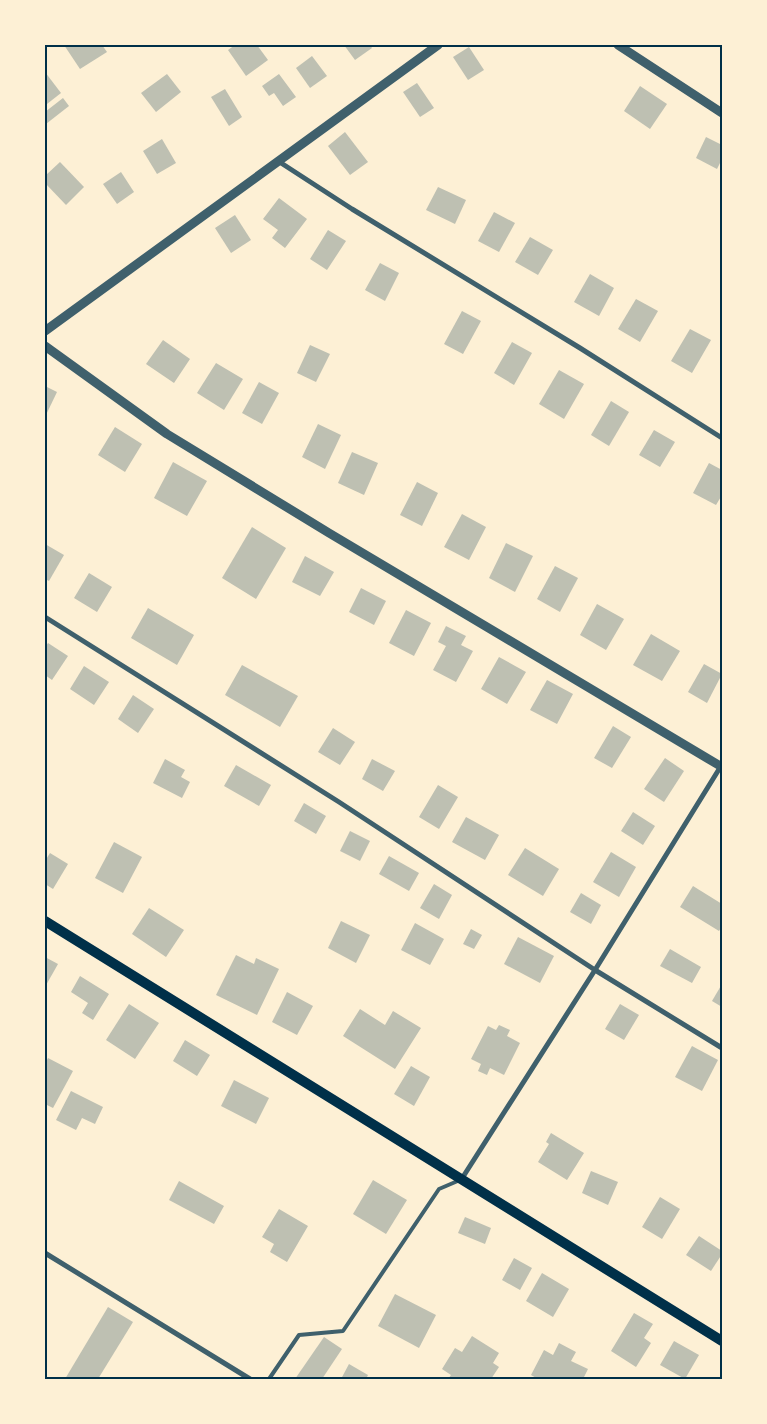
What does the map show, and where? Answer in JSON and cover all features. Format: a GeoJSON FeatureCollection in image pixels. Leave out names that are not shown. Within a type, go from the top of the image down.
{"type":"FeatureCollection","features":[{"type":"Feature","properties":{"kind":"main road"},"geometry":{"type":"LineString","coordinates":[[45,921],[722,1341]]}},
{"type":"Feature","properties":{"kind":"street"},"geometry":{"type":"LineString","coordinates":[[45,331],[438,45]]}},
{"type":"Feature","properties":{"kind":"street"},"geometry":{"type":"LineString","coordinates":[[618,45],[722,113]]}},
{"type":"Feature","properties":{"kind":"street"},"geometry":{"type":"LineString","coordinates":[[278,161],[352,209],[580,348],[722,438]]}},
{"type":"Feature","properties":{"kind":"street"},"geometry":{"type":"LineString","coordinates":[[45,346],[167,434],[722,766],[595,970],[460,1180]]}},
{"type":"Feature","properties":{"kind":"street"},"geometry":{"type":"LineString","coordinates":[[45,617],[339,802],[595,970],[722,1048]]}},
{"type":"Feature","properties":{"kind":"street"},"geometry":{"type":"LineString","coordinates":[[45,1253],[250,1379]]}},
{"type":"Feature","properties":{"kind":"lane"},"geometry":{"type":"LineString","coordinates":[[269,1379],[298,1335],[343,1331],[439,1189],[460,1180]]}},
{"type":"Feature","properties":{"kind":"building"},"geometry":{"type":"Polygon","coordinates":[[[64,45],[102,45],[107,52],[80,69],[64,45]]]}},
{"type":"Feature","properties":{"kind":"building"},"geometry":{"type":"Polygon","coordinates":[[[235,45],[257,45],[268,60],[246,76],[228,50],[235,45]]]}},
{"type":"Feature","properties":{"kind":"building"},"geometry":{"type":"Polygon","coordinates":[[[344,45],[370,45],[372,48],[355,60],[344,45]]]}},
{"type":"Feature","properties":{"kind":"building"},"geometry":{"type":"Polygon","coordinates":[[[469,47],[484,70],[468,80],[453,57],[469,47]]]}},
{"type":"Feature","properties":{"kind":"building"},"geometry":{"type":"Polygon","coordinates":[[[312,56],[327,76],[310,88],[296,68],[312,56]]]}},
{"type":"Feature","properties":{"kind":"building"},"geometry":{"type":"Polygon","coordinates":[[[45,72],[61,93],[47,104],[45,101],[45,72]]]}},
{"type":"Feature","properties":{"kind":"building"},"geometry":{"type":"Polygon","coordinates":[[[167,74],[181,92],[156,112],[141,93],[167,74]]]}},
{"type":"Feature","properties":{"kind":"building"},"geometry":{"type":"Polygon","coordinates":[[[279,74],[296,97],[283,106],[274,93],[269,96],[262,86],[279,74]]]}},
{"type":"Feature","properties":{"kind":"building"},"geometry":{"type":"Polygon","coordinates":[[[417,83],[434,108],[420,117],[403,92],[417,83]]]}},
{"type":"Feature","properties":{"kind":"building"},"geometry":{"type":"Polygon","coordinates":[[[640,86],[667,104],[650,129],[624,111],[640,86]]]}},
{"type":"Feature","properties":{"kind":"building"},"geometry":{"type":"Polygon","coordinates":[[[225,89],[242,117],[229,126],[211,97],[225,89]]]}},
{"type":"Feature","properties":{"kind":"building"},"geometry":{"type":"Polygon","coordinates":[[[63,98],[69,106],[46,124],[45,112],[63,98]]]}},
{"type":"Feature","properties":{"kind":"building"},"geometry":{"type":"Polygon","coordinates":[[[345,132],[368,162],[350,175],[328,146],[345,132]]]}},
{"type":"Feature","properties":{"kind":"building"},"geometry":{"type":"Polygon","coordinates":[[[706,137],[722,145],[722,159],[717,169],[696,158],[706,137]]]}},
{"type":"Feature","properties":{"kind":"building"},"geometry":{"type":"Polygon","coordinates":[[[162,139],[176,163],[157,174],[143,151],[162,139]]]}},
{"type":"Feature","properties":{"kind":"building"},"geometry":{"type":"Polygon","coordinates":[[[60,162],[84,187],[66,205],[45,183],[45,176],[60,162]]]}},
{"type":"Feature","properties":{"kind":"building"},"geometry":{"type":"Polygon","coordinates":[[[121,172],[134,192],[117,204],[103,184],[121,172]]]}},
{"type":"Feature","properties":{"kind":"building"},"geometry":{"type":"Polygon","coordinates":[[[438,187],[466,200],[455,224],[426,210],[438,187]]]}},
{"type":"Feature","properties":{"kind":"building"},"geometry":{"type":"Polygon","coordinates":[[[279,198],[307,219],[285,248],[272,238],[278,230],[263,219],[279,198]]]}},
{"type":"Feature","properties":{"kind":"building"},"geometry":{"type":"Polygon","coordinates":[[[494,212],[515,223],[499,252],[478,241],[494,212]]]}},
{"type":"Feature","properties":{"kind":"building"},"geometry":{"type":"Polygon","coordinates":[[[235,215],[251,240],[231,253],[215,228],[235,215]]]}},
{"type":"Feature","properties":{"kind":"building"},"geometry":{"type":"Polygon","coordinates":[[[328,230],[346,241],[327,270],[310,259],[328,230]]]}},
{"type":"Feature","properties":{"kind":"building"},"geometry":{"type":"Polygon","coordinates":[[[530,237],[553,250],[538,275],[515,262],[530,237]]]}},
{"type":"Feature","properties":{"kind":"building"},"geometry":{"type":"Polygon","coordinates":[[[380,263],[399,273],[385,301],[365,290],[380,263]]]}},
{"type":"Feature","properties":{"kind":"building"},"geometry":{"type":"Polygon","coordinates":[[[590,274],[614,288],[599,316],[574,302],[590,274]]]}},
{"type":"Feature","properties":{"kind":"building"},"geometry":{"type":"Polygon","coordinates":[[[636,299],[658,311],[640,342],[618,329],[636,299]]]}},
{"type":"Feature","properties":{"kind":"building"},"geometry":{"type":"Polygon","coordinates":[[[462,311],[481,321],[463,354],[444,344],[462,311]]]}},
{"type":"Feature","properties":{"kind":"building"},"geometry":{"type":"Polygon","coordinates":[[[690,329],[711,340],[692,373],[671,361],[690,329]]]}},
{"type":"Feature","properties":{"kind":"building"},"geometry":{"type":"Polygon","coordinates":[[[163,340],[190,359],[174,383],[146,364],[163,340]]]}},
{"type":"Feature","properties":{"kind":"building"},"geometry":{"type":"Polygon","coordinates":[[[512,342],[532,353],[514,385],[494,373],[512,342]]]}},
{"type":"Feature","properties":{"kind":"building"},"geometry":{"type":"Polygon","coordinates":[[[310,345],[330,354],[316,382],[297,373],[310,345]]]}},
{"type":"Feature","properties":{"kind":"building"},"geometry":{"type":"Polygon","coordinates":[[[216,363],[243,379],[224,410],[197,393],[216,363]]]}},
{"type":"Feature","properties":{"kind":"building"},"geometry":{"type":"Polygon","coordinates":[[[559,370],[584,384],[564,419],[539,404],[559,370]]]}},
{"type":"Feature","properties":{"kind":"building"},"geometry":{"type":"Polygon","coordinates":[[[259,382],[279,393],[262,424],[242,413],[259,382]]]}},
{"type":"Feature","properties":{"kind":"building"},"geometry":{"type":"Polygon","coordinates":[[[45,386],[57,392],[45,417],[45,386]]]}},
{"type":"Feature","properties":{"kind":"building"},"geometry":{"type":"Polygon","coordinates":[[[611,401],[629,412],[609,446],[591,435],[611,401]]]}},
{"type":"Feature","properties":{"kind":"building"},"geometry":{"type":"Polygon","coordinates":[[[318,424],[341,435],[325,469],[302,457],[318,424]]]}},
{"type":"Feature","properties":{"kind":"building"},"geometry":{"type":"Polygon","coordinates":[[[115,427],[142,444],[125,472],[98,455],[115,427]]]}},
{"type":"Feature","properties":{"kind":"building"},"geometry":{"type":"Polygon","coordinates":[[[654,430],[675,442],[660,467],[639,455],[654,430]]]}},
{"type":"Feature","properties":{"kind":"building"},"geometry":{"type":"Polygon","coordinates":[[[352,452],[378,463],[364,495],[338,483],[352,452]]]}},
{"type":"Feature","properties":{"kind":"building"},"geometry":{"type":"Polygon","coordinates":[[[173,462],[207,481],[187,516],[154,498],[173,462]]]}},
{"type":"Feature","properties":{"kind":"building"},"geometry":{"type":"Polygon","coordinates":[[[709,463],[722,470],[722,495],[716,505],[693,493],[709,463]]]}},
{"type":"Feature","properties":{"kind":"building"},"geometry":{"type":"Polygon","coordinates":[[[417,482],[438,493],[422,526],[400,515],[417,482]]]}},
{"type":"Feature","properties":{"kind":"building"},"geometry":{"type":"Polygon","coordinates":[[[462,514],[486,527],[469,560],[444,547],[462,514]]]}},
{"type":"Feature","properties":{"kind":"building"},"geometry":{"type":"Polygon","coordinates":[[[252,527],[286,548],[256,599],[222,578],[252,527]]]}},
{"type":"Feature","properties":{"kind":"building"},"geometry":{"type":"Polygon","coordinates":[[[506,543],[533,556],[515,592],[489,578],[506,543]]]}},
{"type":"Feature","properties":{"kind":"building"},"geometry":{"type":"Polygon","coordinates":[[[45,544],[64,555],[49,581],[45,579],[45,544]]]}},
{"type":"Feature","properties":{"kind":"building"},"geometry":{"type":"Polygon","coordinates":[[[305,556],[334,572],[320,596],[292,582],[305,556]]]}},
{"type":"Feature","properties":{"kind":"building"},"geometry":{"type":"Polygon","coordinates":[[[555,566],[578,578],[560,612],[537,599],[555,566]]]}},
{"type":"Feature","properties":{"kind":"building"},"geometry":{"type":"Polygon","coordinates":[[[89,573],[112,587],[97,612],[74,598],[89,573]]]}},
{"type":"Feature","properties":{"kind":"building"},"geometry":{"type":"Polygon","coordinates":[[[361,588],[386,601],[374,625],[349,612],[361,588]]]}},
{"type":"Feature","properties":{"kind":"building"},"geometry":{"type":"Polygon","coordinates":[[[597,604],[624,619],[606,650],[580,635],[597,604]]]}},
{"type":"Feature","properties":{"kind":"building"},"geometry":{"type":"Polygon","coordinates":[[[148,608],[194,635],[177,665],[131,638],[148,608]]]}},
{"type":"Feature","properties":{"kind":"building"},"geometry":{"type":"Polygon","coordinates":[[[406,610],[431,623],[414,656],[389,643],[406,610]]]}},
{"type":"Feature","properties":{"kind":"building"},"geometry":{"type":"Polygon","coordinates":[[[446,626],[466,636],[461,645],[473,651],[456,682],[433,670],[446,646],[438,642],[446,626]]]}},
{"type":"Feature","properties":{"kind":"building"},"geometry":{"type":"Polygon","coordinates":[[[651,634],[680,651],[662,681],[633,665],[651,634]]]}},
{"type":"Feature","properties":{"kind":"building"},"geometry":{"type":"Polygon","coordinates":[[[48,643],[68,656],[52,680],[45,675],[45,648],[48,643]]]}},
{"type":"Feature","properties":{"kind":"building"},"geometry":{"type":"Polygon","coordinates":[[[499,657],[526,672],[507,704],[481,689],[499,657]]]}},
{"type":"Feature","properties":{"kind":"building"},"geometry":{"type":"Polygon","coordinates":[[[704,664],[722,674],[707,703],[688,692],[704,664]]]}},
{"type":"Feature","properties":{"kind":"building"},"geometry":{"type":"Polygon","coordinates":[[[242,665],[298,696],[280,727],[225,695],[242,665]]]}},
{"type":"Feature","properties":{"kind":"building"},"geometry":{"type":"Polygon","coordinates":[[[84,666],[109,682],[94,705],[70,689],[84,666]]]}},
{"type":"Feature","properties":{"kind":"building"},"geometry":{"type":"Polygon","coordinates":[[[547,680],[573,694],[557,724],[530,710],[547,680]]]}},
{"type":"Feature","properties":{"kind":"building"},"geometry":{"type":"Polygon","coordinates":[[[133,695],[154,709],[138,733],[118,719],[133,695]]]}},
{"type":"Feature","properties":{"kind":"building"},"geometry":{"type":"Polygon","coordinates":[[[613,726],[631,737],[612,768],[594,758],[613,726]]]}},
{"type":"Feature","properties":{"kind":"building"},"geometry":{"type":"Polygon","coordinates":[[[333,728],[355,742],[340,765],[318,752],[333,728]]]}},
{"type":"Feature","properties":{"kind":"building"},"geometry":{"type":"Polygon","coordinates":[[[665,758],[684,771],[664,802],[644,789],[665,758]]]}},
{"type":"Feature","properties":{"kind":"building"},"geometry":{"type":"Polygon","coordinates":[[[165,759],[185,770],[181,777],[190,782],[182,798],[153,783],[165,759]]]}},
{"type":"Feature","properties":{"kind":"building"},"geometry":{"type":"Polygon","coordinates":[[[372,759],[395,771],[383,791],[362,779],[372,759]]]}},
{"type":"Feature","properties":{"kind":"building"},"geometry":{"type":"Polygon","coordinates":[[[236,765],[271,785],[259,806],[224,786],[236,765]]]}},
{"type":"Feature","properties":{"kind":"building"},"geometry":{"type":"Polygon","coordinates":[[[438,785],[458,797],[439,829],[419,817],[438,785]]]}},
{"type":"Feature","properties":{"kind":"building"},"geometry":{"type":"Polygon","coordinates":[[[304,803],[326,816],[316,834],[294,821],[304,803]]]}},
{"type":"Feature","properties":{"kind":"building"},"geometry":{"type":"Polygon","coordinates":[[[633,812],[655,826],[643,845],[621,831],[633,812]]]}},
{"type":"Feature","properties":{"kind":"building"},"geometry":{"type":"Polygon","coordinates":[[[466,817],[499,835],[485,860],[452,842],[466,817]]]}},
{"type":"Feature","properties":{"kind":"building"},"geometry":{"type":"Polygon","coordinates":[[[350,831],[370,841],[360,861],[340,851],[350,831]]]}},
{"type":"Feature","properties":{"kind":"building"},"geometry":{"type":"Polygon","coordinates":[[[114,842],[142,857],[123,893],[95,878],[114,842]]]}},
{"type":"Feature","properties":{"kind":"building"},"geometry":{"type":"Polygon","coordinates":[[[525,848],[559,869],[543,896],[508,875],[525,848]]]}},
{"type":"Feature","properties":{"kind":"building"},"geometry":{"type":"Polygon","coordinates":[[[611,852],[636,867],[619,897],[593,882],[611,852]]]}},
{"type":"Feature","properties":{"kind":"building"},"geometry":{"type":"Polygon","coordinates":[[[50,853],[68,864],[53,889],[45,884],[45,861],[50,853]]]}},
{"type":"Feature","properties":{"kind":"building"},"geometry":{"type":"Polygon","coordinates":[[[389,856],[419,873],[409,891],[379,874],[389,856]]]}},
{"type":"Feature","properties":{"kind":"building"},"geometry":{"type":"Polygon","coordinates":[[[434,884],[452,895],[439,919],[420,908],[434,884]]]}},
{"type":"Feature","properties":{"kind":"building"},"geometry":{"type":"Polygon","coordinates":[[[693,886],[722,904],[722,926],[719,931],[680,907],[693,886]]]}},
{"type":"Feature","properties":{"kind":"building"},"geometry":{"type":"Polygon","coordinates":[[[581,893],[601,905],[591,924],[570,912],[581,893]]]}},
{"type":"Feature","properties":{"kind":"building"},"geometry":{"type":"Polygon","coordinates":[[[149,908],[184,930],[166,957],[132,934],[149,908]]]}},
{"type":"Feature","properties":{"kind":"building"},"geometry":{"type":"Polygon","coordinates":[[[341,921],[370,935],[356,963],[328,948],[341,921]]]}},
{"type":"Feature","properties":{"kind":"building"},"geometry":{"type":"Polygon","coordinates":[[[415,923],[444,939],[430,965],[401,950],[415,923]]]}},
{"type":"Feature","properties":{"kind":"building"},"geometry":{"type":"Polygon","coordinates":[[[471,929],[482,935],[474,949],[463,944],[471,929]]]}},
{"type":"Feature","properties":{"kind":"building"},"geometry":{"type":"Polygon","coordinates":[[[518,937],[554,956],[540,983],[504,964],[518,937]]]}},
{"type":"Feature","properties":{"kind":"building"},"geometry":{"type":"Polygon","coordinates":[[[670,949],[701,967],[692,983],[660,966],[670,949]]]}},
{"type":"Feature","properties":{"kind":"building"},"geometry":{"type":"Polygon","coordinates":[[[236,955],[254,964],[256,958],[279,969],[257,1015],[216,995],[236,955]]]}},
{"type":"Feature","properties":{"kind":"building"},"geometry":{"type":"Polygon","coordinates":[[[45,957],[58,964],[45,987],[45,957]]]}},
{"type":"Feature","properties":{"kind":"building"},"geometry":{"type":"Polygon","coordinates":[[[80,976],[109,994],[93,1020],[82,1013],[88,1003],[71,992],[80,976]]]}},
{"type":"Feature","properties":{"kind":"building"},"geometry":{"type":"Polygon","coordinates":[[[722,984],[722,1007],[712,1001],[722,984]]]}},
{"type":"Feature","properties":{"kind":"building"},"geometry":{"type":"Polygon","coordinates":[[[287,992],[313,1006],[297,1035],[272,1022],[287,992]]]}},
{"type":"Feature","properties":{"kind":"building"},"geometry":{"type":"Polygon","coordinates":[[[129,1004],[159,1023],[135,1059],[106,1040],[129,1004]]]}},
{"type":"Feature","properties":{"kind":"building"},"geometry":{"type":"Polygon","coordinates":[[[620,1004],[639,1015],[624,1040],[605,1029],[620,1004]]]}},
{"type":"Feature","properties":{"kind":"building"},"geometry":{"type":"Polygon","coordinates":[[[360,1009],[385,1025],[393,1011],[421,1028],[395,1069],[343,1036],[360,1009]]]}},
{"type":"Feature","properties":{"kind":"building"},"geometry":{"type":"Polygon","coordinates":[[[499,1025],[510,1030],[507,1036],[520,1043],[504,1075],[490,1068],[487,1075],[478,1071],[481,1064],[471,1059],[488,1026],[496,1030],[499,1025]]]}},
{"type":"Feature","properties":{"kind":"building"},"geometry":{"type":"Polygon","coordinates":[[[185,1040],[210,1055],[197,1076],[173,1061],[185,1040]]]}},
{"type":"Feature","properties":{"kind":"building"},"geometry":{"type":"Polygon","coordinates":[[[692,1046],[718,1060],[702,1091],[675,1077],[692,1046]]]}},
{"type":"Feature","properties":{"kind":"building"},"geometry":{"type":"Polygon","coordinates":[[[48,1058],[73,1071],[53,1108],[45,1104],[45,1064],[48,1058]]]}},
{"type":"Feature","properties":{"kind":"building"},"geometry":{"type":"Polygon","coordinates":[[[411,1066],[430,1077],[414,1106],[394,1094],[411,1066]]]}},
{"type":"Feature","properties":{"kind":"building"},"geometry":{"type":"Polygon","coordinates":[[[234,1080],[269,1098],[256,1124],[221,1106],[234,1080]]]}},
{"type":"Feature","properties":{"kind":"building"},"geometry":{"type":"Polygon","coordinates":[[[71,1091],[103,1107],[95,1124],[82,1118],[76,1130],[56,1120],[71,1091]]]}},
{"type":"Feature","properties":{"kind":"building"},"geometry":{"type":"Polygon","coordinates":[[[551,1133],[584,1153],[567,1180],[538,1162],[549,1144],[546,1142],[551,1133]]]}},
{"type":"Feature","properties":{"kind":"building"},"geometry":{"type":"Polygon","coordinates":[[[591,1171],[618,1182],[608,1205],[582,1193],[591,1171]]]}},
{"type":"Feature","properties":{"kind":"building"},"geometry":{"type":"Polygon","coordinates":[[[373,1180],[407,1200],[386,1234],[353,1214],[373,1180]]]}},
{"type":"Feature","properties":{"kind":"building"},"geometry":{"type":"Polygon","coordinates":[[[179,1181],[224,1206],[214,1224],[169,1200],[179,1181]]]}},
{"type":"Feature","properties":{"kind":"building"},"geometry":{"type":"Polygon","coordinates":[[[660,1197],[680,1209],[662,1239],[642,1227],[660,1197]]]}},
{"type":"Feature","properties":{"kind":"building"},"geometry":{"type":"Polygon","coordinates":[[[279,1209],[308,1226],[287,1262],[270,1252],[274,1244],[262,1237],[279,1209]]]}},
{"type":"Feature","properties":{"kind":"building"},"geometry":{"type":"Polygon","coordinates":[[[465,1217],[491,1228],[485,1244],[458,1233],[465,1217]]]}},
{"type":"Feature","properties":{"kind":"building"},"geometry":{"type":"Polygon","coordinates":[[[699,1236],[722,1251],[711,1271],[686,1255],[699,1236]]]}},
{"type":"Feature","properties":{"kind":"building"},"geometry":{"type":"Polygon","coordinates":[[[514,1258],[532,1268],[520,1290],[502,1280],[514,1258]]]}},
{"type":"Feature","properties":{"kind":"building"},"geometry":{"type":"Polygon","coordinates":[[[542,1273],[569,1289],[553,1317],[526,1301],[542,1273]]]}},
{"type":"Feature","properties":{"kind":"building"},"geometry":{"type":"Polygon","coordinates":[[[395,1294],[436,1315],[419,1348],[378,1326],[395,1294]]]}},
{"type":"Feature","properties":{"kind":"building"},"geometry":{"type":"Polygon","coordinates":[[[108,1307],[133,1322],[98,1379],[65,1379],[108,1307]]]}},
{"type":"Feature","properties":{"kind":"building"},"geometry":{"type":"Polygon","coordinates":[[[634,1313],[653,1324],[644,1338],[651,1343],[636,1367],[611,1351],[634,1313]]]}},
{"type":"Feature","properties":{"kind":"building"},"geometry":{"type":"Polygon","coordinates":[[[472,1336],[499,1353],[493,1363],[499,1367],[491,1379],[448,1379],[451,1375],[442,1369],[455,1348],[462,1352],[472,1336]]]}},
{"type":"Feature","properties":{"kind":"building"},"geometry":{"type":"Polygon","coordinates":[[[324,1337],[342,1349],[322,1379],[295,1379],[324,1337]]]}},
{"type":"Feature","properties":{"kind":"building"},"geometry":{"type":"Polygon","coordinates":[[[674,1341],[699,1355],[685,1379],[660,1365],[674,1341]]]}},
{"type":"Feature","properties":{"kind":"building"},"geometry":{"type":"Polygon","coordinates":[[[559,1343],[576,1352],[571,1361],[588,1369],[583,1379],[538,1379],[531,1375],[544,1350],[553,1355],[559,1343]]]}},
{"type":"Feature","properties":{"kind":"building"},"geometry":{"type":"Polygon","coordinates":[[[349,1364],[368,1375],[366,1379],[341,1379],[349,1364]]]}}]}
